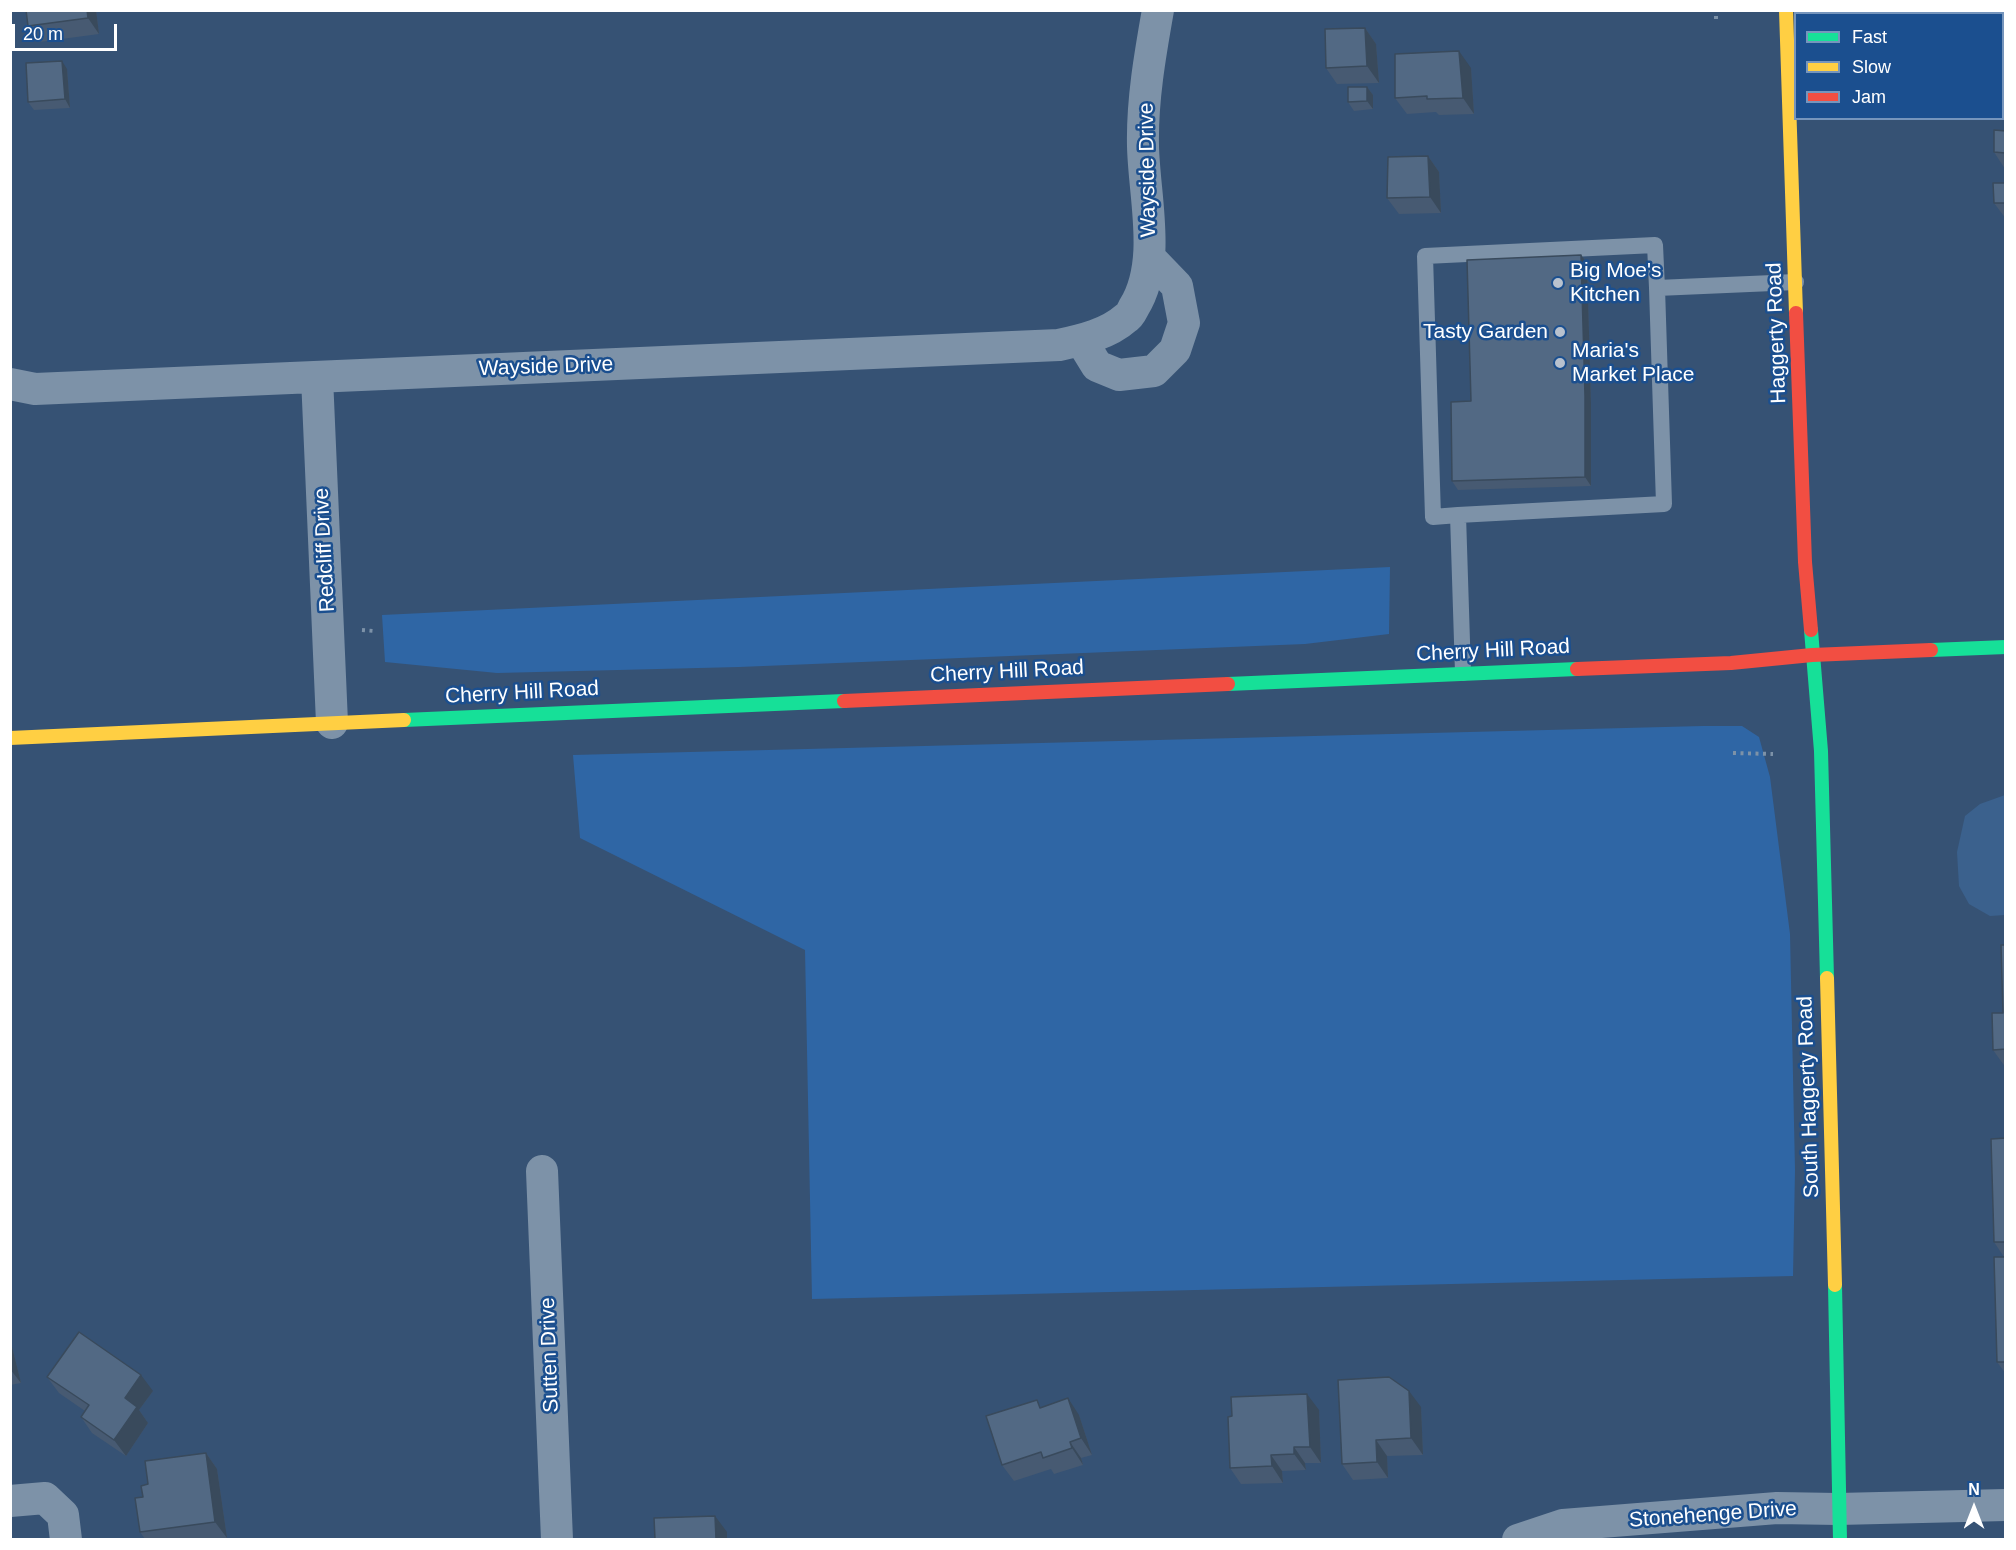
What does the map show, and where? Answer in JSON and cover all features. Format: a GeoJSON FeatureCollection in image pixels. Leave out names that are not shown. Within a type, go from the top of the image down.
{"type":"FeatureCollection","features":[{"type":"Feature","properties":{"kind":"main road","name":"Haggerty Road"},"geometry":{"type":"LineString","coordinates":[[1786,10],[1805,562],[1812,655]]}},
{"type":"Feature","properties":{"kind":"main road","name":"Cherry Hill Road"},"geometry":{"type":"LineString","coordinates":[[10,738],[1731,663],[1812,655],[2006,647]]}},
{"type":"Feature","properties":{"kind":"main road","name":"South Haggerty Road"},"geometry":{"type":"LineString","coordinates":[[1812,655],[1821,751],[1840,1539]]}},
{"type":"Feature","properties":{"kind":"street","name":"Wayside Drive"},"geometry":{"type":"LineString","coordinates":[[10,384],[34,389],[1059,345],[1081,340],[1103,332],[1128,318],[1148,277],[1150,258],[1143,145],[1149,58],[1158,10]]}},
{"type":"Feature","properties":{"kind":"street","name":"Wayside Drive"},"geometry":{"type":"LineString","coordinates":[[1081,340],[1096,366],[1119,375],[1154,371],[1175,350],[1184,323],[1177,286],[1150,258]]}},
{"type":"Feature","properties":{"kind":"street","name":"Redcliff Drive"},"geometry":{"type":"LineString","coordinates":[[317,377],[332,723]]}},
{"type":"Feature","properties":{"kind":"street","name":"Sutten Drive"},"geometry":{"type":"LineString","coordinates":[[542,1171],[557,1539]]}},
{"type":"Feature","properties":{"kind":"street"},"geometry":{"type":"LineString","coordinates":[[10,1501],[45,1498],[63,1515],[66,1539]]}},
{"type":"Feature","properties":{"kind":"street","name":"Stonehenge Drive"},"geometry":{"type":"LineString","coordinates":[[1518,1539],[1563,1525],[1777,1508],[2006,1505]]}},
{"type":"Feature","properties":{"kind":"lane"},"geometry":{"type":"LineString","coordinates":[[1655,245],[1664,504],[1458,515],[1433,517],[1425,256],[1655,245]]}},
{"type":"Feature","properties":{"kind":"lane"},"geometry":{"type":"LineString","coordinates":[[1657,288],[1796,282]]}},
{"type":"Feature","properties":{"kind":"lane"},"geometry":{"type":"LineString","coordinates":[[1458,515],[1463,673]]}},
{"type":"Feature","properties":{"kind":"path"},"geometry":{"type":"LineString","coordinates":[[1716,10],[1716,19]]}},
{"type":"Feature","properties":{"kind":"path"},"geometry":{"type":"LineString","coordinates":[[363,630],[374,631]]}},
{"type":"Feature","properties":{"kind":"path"},"geometry":{"type":"LineString","coordinates":[[1733,753],[1773,753]]}},
{"type":"Feature","properties":{"kind":"shaded area"},"geometry":{"type":"Polygon","coordinates":[[[1390,567],[1389,634],[1305,644],[739,667],[497,673],[385,662],[382,615],[1390,567]]]}},
{"type":"Feature","properties":{"kind":"shaded area"},"geometry":{"type":"Polygon","coordinates":[[[1742,726],[1759,737],[1770,777],[1790,934],[1795,1170],[1793,1276],[812,1299],[805,950],[580,838],[573,755],[1742,726]]]}},
{"type":"Feature","properties":{"kind":"shaded area"},"geometry":{"type":"Polygon","coordinates":[[[2005,795],[2005,915],[1990,916],[1969,904],[1959,886],[1957,852],[1965,816],[1980,804],[2005,795]]]}},
{"type":"Feature","properties":{"kind":"building"},"geometry":{"type":"Polygon","coordinates":[[[26,10],[87,10],[88,18],[28,26],[26,10]]]}},
{"type":"Feature","properties":{"kind":"building"},"geometry":{"type":"Polygon","coordinates":[[[1365,28],[1367,66],[1326,68],[1325,29],[1365,28]]]}},
{"type":"Feature","properties":{"kind":"building"},"geometry":{"type":"Polygon","coordinates":[[[1459,51],[1463,98],[1427,99],[1427,96],[1395,98],[1395,54],[1459,51]]]}},
{"type":"Feature","properties":{"kind":"building"},"geometry":{"type":"Polygon","coordinates":[[[62,61],[65,99],[28,102],[26,63],[62,61]]]}},
{"type":"Feature","properties":{"kind":"building"},"geometry":{"type":"Polygon","coordinates":[[[1348,87],[1367,87],[1367,101],[1348,102],[1348,87]]]}},
{"type":"Feature","properties":{"kind":"building"},"geometry":{"type":"Polygon","coordinates":[[[1994,130],[2006,131],[2006,203],[1994,203],[1993,183],[2005,183],[2005,153],[1994,152],[1994,130]]]}},
{"type":"Feature","properties":{"kind":"building"},"geometry":{"type":"Polygon","coordinates":[[[1428,156],[1430,197],[1387,198],[1388,157],[1428,156]]]}},
{"type":"Feature","properties":{"kind":"building"},"geometry":{"type":"Polygon","coordinates":[[[1581,255],[1585,477],[1452,481],[1451,402],[1471,401],[1467,260],[1581,255]]]}},
{"type":"Feature","properties":{"kind":"building"},"geometry":{"type":"Polygon","coordinates":[[[2001,945],[2006,945],[2006,1049],[1993,1050],[1992,1013],[2003,1013],[2001,945]]]}},
{"type":"Feature","properties":{"kind":"building"},"geometry":{"type":"Polygon","coordinates":[[[2006,1138],[2006,1242],[1994,1242],[1991,1139],[2006,1138]]]}},
{"type":"Feature","properties":{"kind":"building"},"geometry":{"type":"Polygon","coordinates":[[[1994,1257],[2006,1257],[2006,1362],[1997,1362],[1994,1257]]]}},
{"type":"Feature","properties":{"kind":"building"},"geometry":{"type":"Polygon","coordinates":[[[79,1332],[141,1375],[125,1398],[137,1407],[114,1440],[81,1417],[89,1405],[47,1377],[79,1332]]]}},
{"type":"Feature","properties":{"kind":"building"},"geometry":{"type":"Polygon","coordinates":[[[1389,1377],[1409,1391],[1411,1438],[1376,1440],[1377,1462],[1342,1464],[1338,1380],[1389,1377]]]}},
{"type":"Feature","properties":{"kind":"building"},"geometry":{"type":"Polygon","coordinates":[[[1307,1394],[1310,1447],[1294,1447],[1294,1454],[1271,1455],[1272,1466],[1230,1468],[1228,1417],[1232,1416],[1231,1397],[1307,1394]]]}},
{"type":"Feature","properties":{"kind":"building"},"geometry":{"type":"Polygon","coordinates":[[[1068,1398],[1081,1438],[1070,1442],[1072,1448],[1043,1458],[1041,1452],[1002,1465],[986,1416],[1037,1400],[1040,1408],[1068,1398]]]}},
{"type":"Feature","properties":{"kind":"building"},"geometry":{"type":"Polygon","coordinates":[[[206,1453],[215,1522],[140,1532],[135,1498],[143,1497],[141,1486],[148,1484],[145,1461],[206,1453]]]}},
{"type":"Feature","properties":{"kind":"building"},"geometry":{"type":"Polygon","coordinates":[[[715,1516],[716,1539],[655,1539],[654,1518],[715,1516]]]}},
{"type":"Feature","properties":{"kind":"traffic: fast"},"geometry":{"type":"LineString","coordinates":[[1811,630],[1821,751],[1827,978]]}},
{"type":"Feature","properties":{"kind":"traffic: fast"},"geometry":{"type":"LineString","coordinates":[[1931,650],[2006,647]]}},
{"type":"Feature","properties":{"kind":"traffic: fast"},"geometry":{"type":"LineString","coordinates":[[1228,684],[1577,669]]}},
{"type":"Feature","properties":{"kind":"traffic: fast"},"geometry":{"type":"LineString","coordinates":[[404,720],[844,701]]}},
{"type":"Feature","properties":{"kind":"traffic: fast"},"geometry":{"type":"LineString","coordinates":[[1835,1285],[1840,1540]]}},
{"type":"Feature","properties":{"kind":"traffic: slow"},"geometry":{"type":"LineString","coordinates":[[1786,10],[1796,313]]}},
{"type":"Feature","properties":{"kind":"traffic: slow"},"geometry":{"type":"LineString","coordinates":[[10,738],[404,720]]}},
{"type":"Feature","properties":{"kind":"traffic: slow"},"geometry":{"type":"LineString","coordinates":[[1827,978],[1835,1285]]}},
{"type":"Feature","properties":{"kind":"traffic: jam"},"geometry":{"type":"LineString","coordinates":[[1796,313],[1805,562],[1811,630]]}},
{"type":"Feature","properties":{"kind":"traffic: jam"},"geometry":{"type":"LineString","coordinates":[[1577,669],[1731,663],[1812,655],[1931,650]]}},
{"type":"Feature","properties":{"kind":"traffic: jam"},"geometry":{"type":"LineString","coordinates":[[844,701],[1228,684]]}},
{"type":"Feature","properties":{"kind":"place","name":"Big Moe's Kitchen"},"geometry":{"type":"Point","coordinates":[1558,283]}},
{"type":"Feature","properties":{"kind":"place","name":"Tasty Garden"},"geometry":{"type":"Point","coordinates":[1560,332]}},
{"type":"Feature","properties":{"kind":"place","name":"Maria's Market Place"},"geometry":{"type":"Point","coordinates":[1560,363]}}]}
